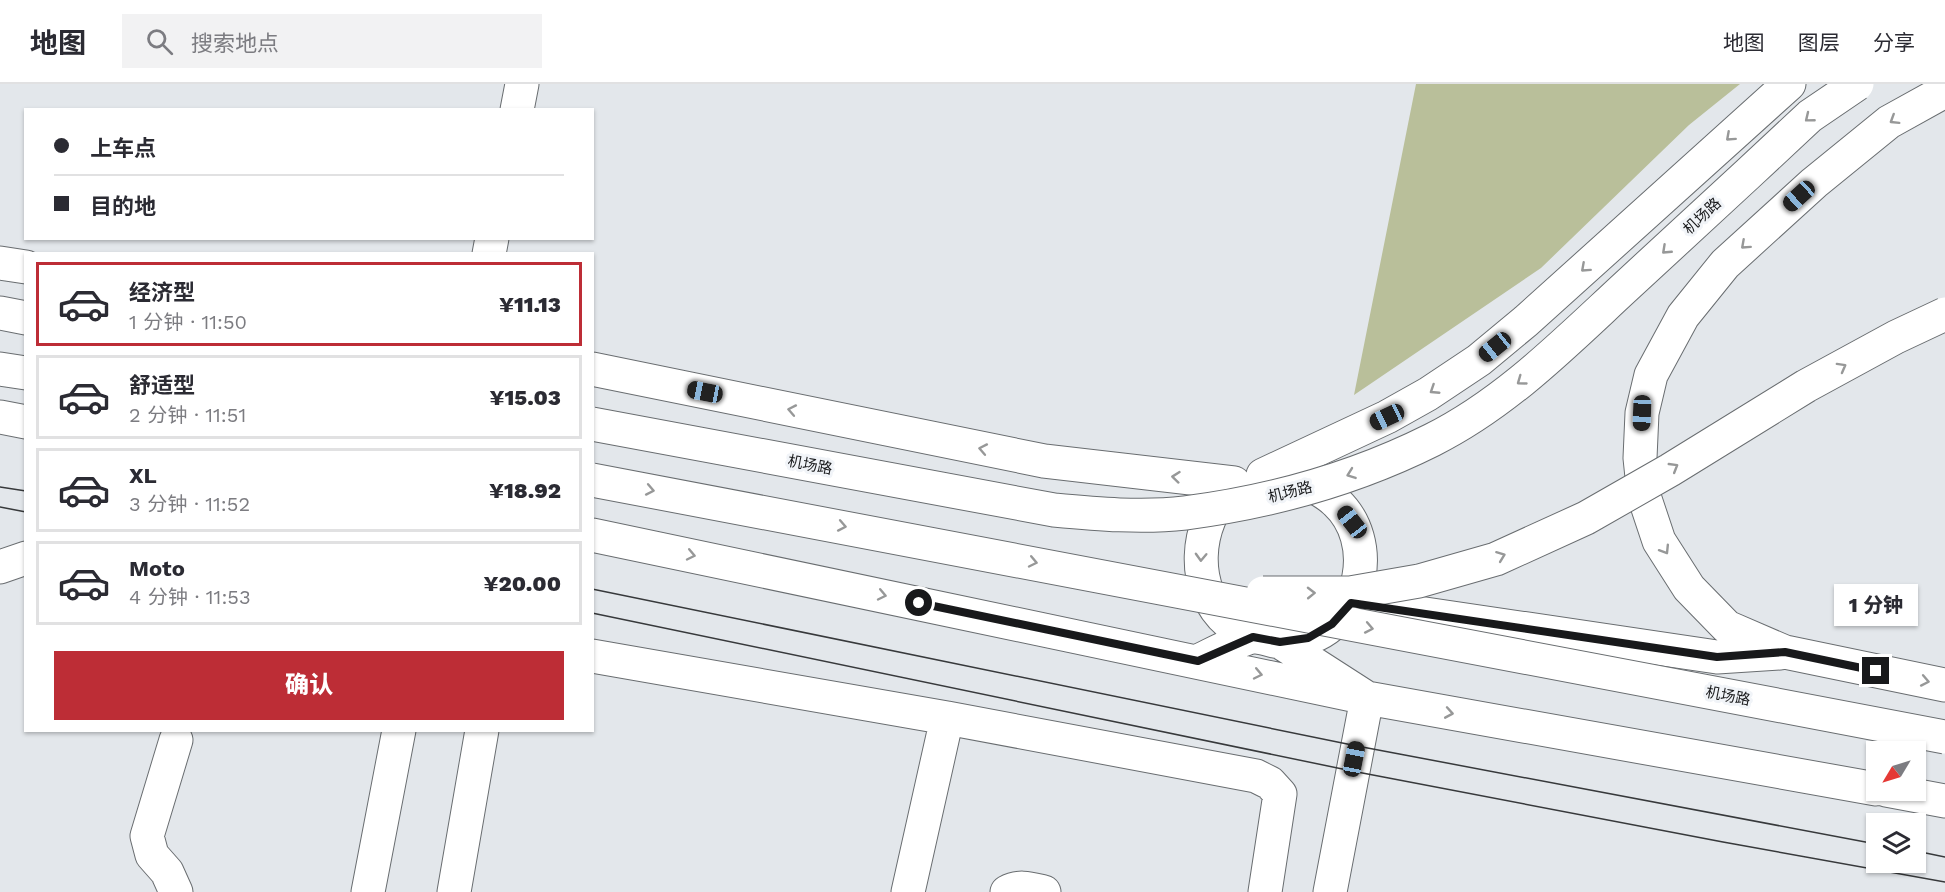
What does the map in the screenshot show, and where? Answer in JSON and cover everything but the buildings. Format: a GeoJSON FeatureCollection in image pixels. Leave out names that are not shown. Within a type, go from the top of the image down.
{"type":"FeatureCollection","features":[{"type":"Feature","properties":{"kind":"main road"},"geometry":{"type":"LineString","coordinates":[[517,108],[522,84]]}},
{"type":"Feature","properties":{"kind":"main road"},"geometry":{"type":"LineString","coordinates":[[1366,698],[1267,640],[1228,623],[1211,601],[1202,578],[1200,552],[1217,501],[1249,479],[1387,417],[1428,394],[1479,360],[1526,321],[1789,84]]}},
{"type":"Feature","properties":{"kind":"main road","name":"机场路"},"geometry":{"type":"LineString","coordinates":[[594,424],[1054,510],[1119,515],[1184,513],[1302,490],[1349,475],[1433,440],[1490,404],[1537,369],[1810,116],[1857,84]]}},
{"type":"Feature","properties":{"kind":"main road"},"geometry":{"type":"LineString","coordinates":[[1945,91],[1889,122],[1814,183],[1725,264],[1683,316],[1651,375],[1642,413],[1640,458],[1644,496],[1659,541],[1689,588],[1727,627],[1785,652],[1945,685]]}},
{"type":"Feature","properties":{"kind":"main road"},"geometry":{"type":"LineString","coordinates":[[0,263],[24,267]]}},
{"type":"Feature","properties":{"kind":"main road"},"geometry":{"type":"LineString","coordinates":[[0,313],[24,318]]}},
{"type":"Feature","properties":{"kind":"main road"},"geometry":{"type":"LineString","coordinates":[[1190,594],[1350,592],[1419,581],[1496,559],[1586,518],[1670,470],[1806,386],[1896,337],[1945,314]]}},
{"type":"Feature","properties":{"kind":"main road"},"geometry":{"type":"LineString","coordinates":[[0,369],[24,374]]}},
{"type":"Feature","properties":{"kind":"main road"},"geometry":{"type":"LineString","coordinates":[[594,369],[1044,461],[1249,479],[1292,476],[1315,487],[1336,502],[1352,522],[1361,548],[1361,576],[1351,603],[1332,624],[1308,638],[1267,640],[1198,661]]}},
{"type":"Feature","properties":{"kind":"main road"},"geometry":{"type":"LineString","coordinates":[[0,417],[24,422]]}},
{"type":"Feature","properties":{"kind":"main road","name":"机场路"},"geometry":{"type":"LineString","coordinates":[[594,480],[1945,737]]}},
{"type":"Feature","properties":{"kind":"main road"},"geometry":{"type":"LineString","coordinates":[[594,535],[1366,698],[1866,787]]}},
{"type":"Feature","properties":{"kind":"main road"},"geometry":{"type":"LineString","coordinates":[[0,567],[24,559]]}},
{"type":"Feature","properties":{"kind":"main road"},"geometry":{"type":"LineString","coordinates":[[1351,603],[1717,657],[1785,652]]}},
{"type":"Feature","properties":{"kind":"main road"},"geometry":{"type":"LineString","coordinates":[[594,656],[947,718],[1256,776],[1270,783],[1280,794],[1265,892]]}},
{"type":"Feature","properties":{"kind":"main road"},"geometry":{"type":"LineString","coordinates":[[1330,892],[1366,698]]}},
{"type":"Feature","properties":{"kind":"main road"},"geometry":{"type":"LineString","coordinates":[[908,892],[947,718]]}},
{"type":"Feature","properties":{"kind":"main road"},"geometry":{"type":"LineString","coordinates":[[368,892],[399,732]]}},
{"type":"Feature","properties":{"kind":"main road"},"geometry":{"type":"LineString","coordinates":[[454,892],[482,732]]}},
{"type":"Feature","properties":{"kind":"main road"},"geometry":{"type":"LineString","coordinates":[[176,740],[147,836],[152,855],[167,872],[176,892]]}},
{"type":"Feature","properties":{"kind":"main road"},"geometry":{"type":"LineString","coordinates":[[1926,797],[1945,801]]}},
{"type":"Feature","properties":{"kind":"main road"},"geometry":{"type":"LineString","coordinates":[[1007,892],[1013,888],[1023,888],[1044,892]]}},
{"type":"Feature","properties":{"kind":"green space"},"geometry":{"type":"Polygon","coordinates":[[[1416,84],[1740,84],[1689,125],[1541,268],[1354,395],[1416,84]]]}},
{"type":"Feature","properties":{"kind":"tram line"},"geometry":{"type":"LineString","coordinates":[[0,487],[24,491]]}},
{"type":"Feature","properties":{"kind":"tram line"},"geometry":{"type":"LineString","coordinates":[[0,507],[24,512]]}},
{"type":"Feature","properties":{"kind":"tram line"},"geometry":{"type":"LineString","coordinates":[[594,589],[1357,746],[1866,842]]}},
{"type":"Feature","properties":{"kind":"tram line"},"geometry":{"type":"LineString","coordinates":[[594,613],[1352,771],[1945,882]]}},
{"type":"Feature","properties":{"kind":"tram line"},"geometry":{"type":"LineString","coordinates":[[1926,853],[1945,857]]}},
{"type":"Feature","properties":{"kind":"route"},"geometry":{"type":"LineString","coordinates":[[919,603],[1198,661],[1253,637],[1280,642],[1308,638],[1332,624],[1351,603],[1717,657],[1785,652],[1876,671]]}}]}
